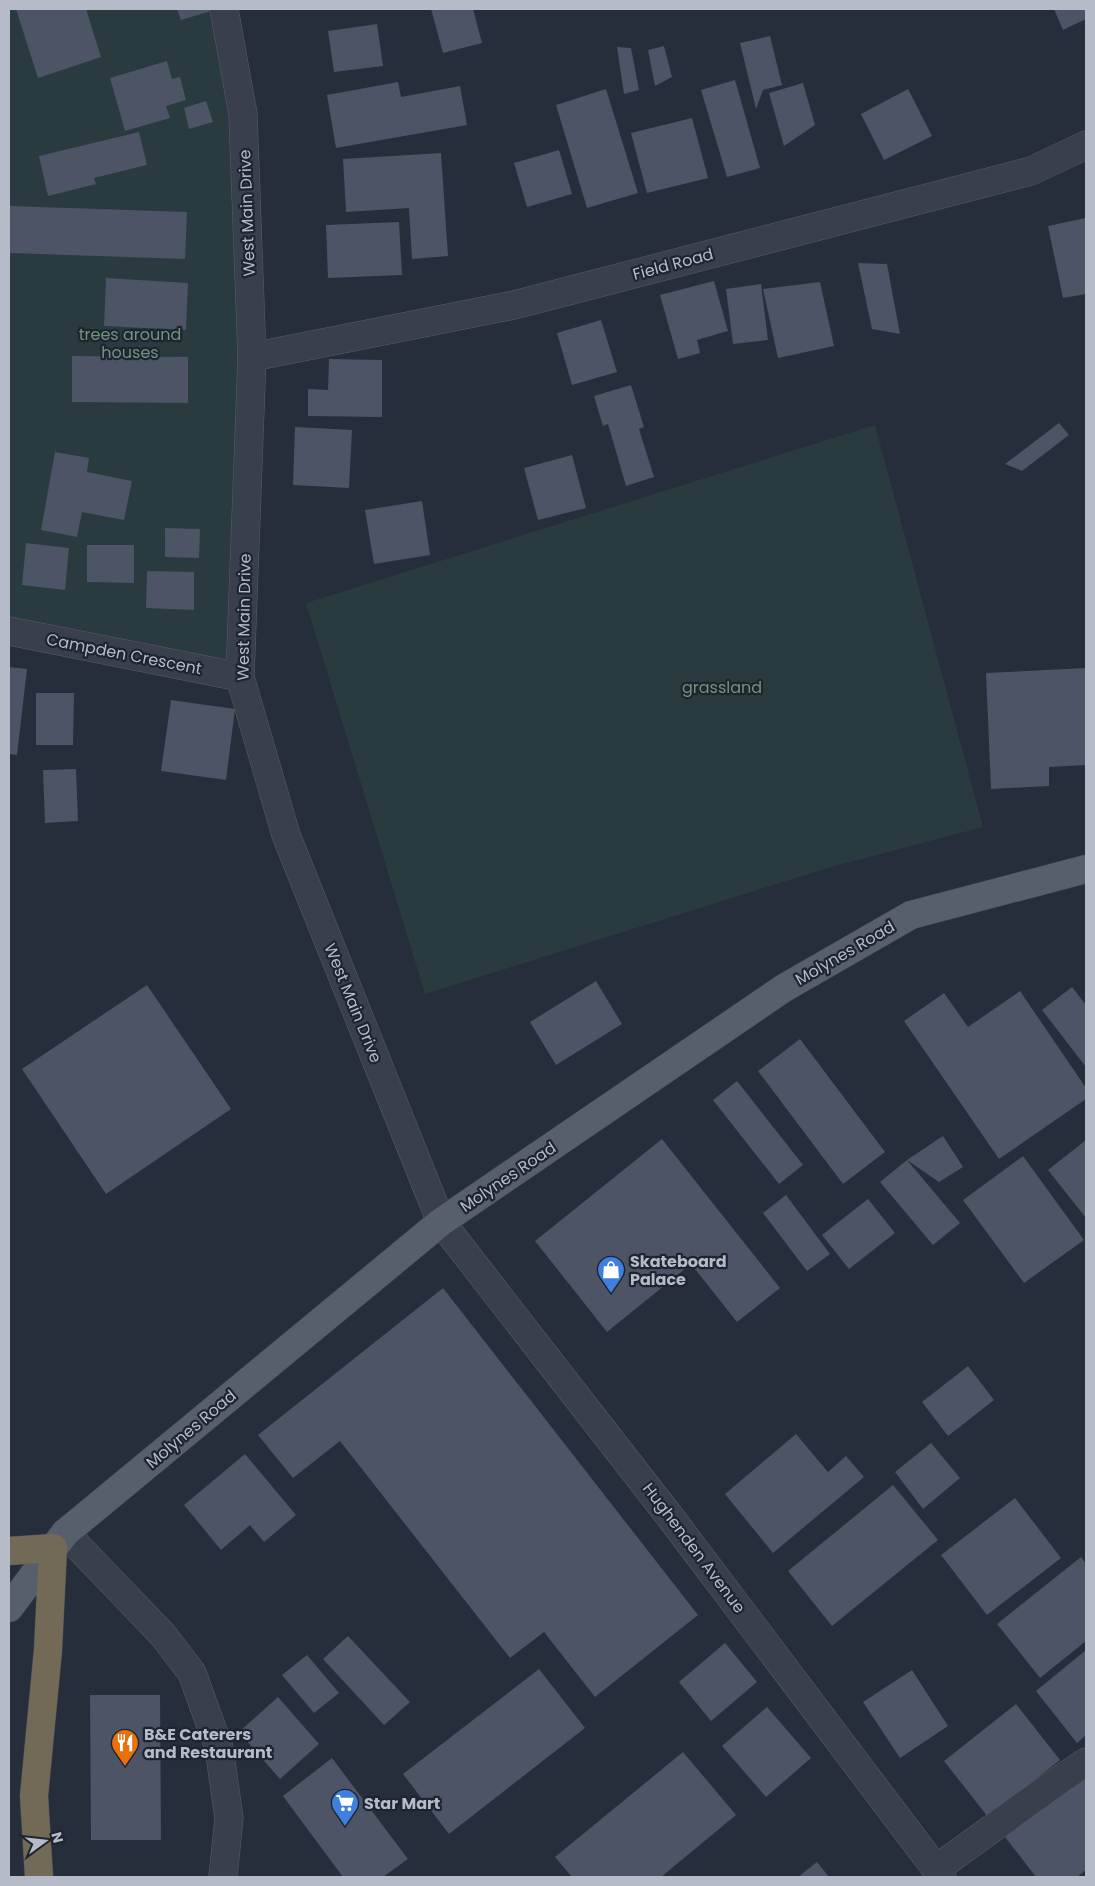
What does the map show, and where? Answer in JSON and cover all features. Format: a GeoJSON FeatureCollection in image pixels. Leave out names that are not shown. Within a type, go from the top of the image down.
{"type":"FeatureCollection","features":[{"type":"Feature","properties":{"kind":"highway"},"geometry":{"type":"LineString","coordinates":[[9,1551],[59,1541],[34,1796],[39,1877]]}},
{"type":"Feature","properties":{"kind":"main road","name":"Molynes Road"},"geometry":{"type":"LineString","coordinates":[[9,1608],[59,1541],[441,1222],[784,988],[910,915],[1084,872]]}},
{"type":"Feature","properties":{"kind":"street","name":"West Main Drive"},"geometry":{"type":"LineString","coordinates":[[224,9],[243,114],[252,357],[240,678],[286,835],[441,1222]]}},
{"type":"Feature","properties":{"kind":"street","name":"Field Road"},"geometry":{"type":"LineString","coordinates":[[252,357],[514,305],[1031,170],[1086,145]]}},
{"type":"Feature","properties":{"kind":"street","name":"Campden Crescent"},"geometry":{"type":"LineString","coordinates":[[9,631],[240,678]]}},
{"type":"Feature","properties":{"kind":"street","name":"Hughenden Avenue"},"geometry":{"type":"LineString","coordinates":[[441,1222],[674,1522],[939,1873]]}},
{"type":"Feature","properties":{"kind":"street"},"geometry":{"type":"LineString","coordinates":[[59,1541],[163,1634],[192,1672],[218,1748],[229,1818],[223,1877]]}},
{"type":"Feature","properties":{"kind":"street"},"geometry":{"type":"LineString","coordinates":[[939,1873],[1086,1762]]}},
{"type":"Feature","properties":{"kind":"green space","name":"trees around houses"},"geometry":{"type":"Polygon","coordinates":[[[9,9],[220,9],[243,114],[240,677],[9,631],[9,9]]]}},
{"type":"Feature","properties":{"kind":"green space","name":"grassland"},"geometry":{"type":"Polygon","coordinates":[[[875,425],[983,827],[831,867],[425,994],[306,603],[875,425]]]}},
{"type":"Feature","properties":{"kind":"building"},"geometry":{"type":"Polygon","coordinates":[[[16,9],[86,9],[101,57],[38,78],[16,9]]]}},
{"type":"Feature","properties":{"kind":"building"},"geometry":{"type":"Polygon","coordinates":[[[177,9],[210,9],[211,11],[181,20],[177,9]]]}},
{"type":"Feature","properties":{"kind":"building"},"geometry":{"type":"Polygon","coordinates":[[[431,9],[473,9],[482,43],[443,53],[431,9]]]}},
{"type":"Feature","properties":{"kind":"building"},"geometry":{"type":"Polygon","coordinates":[[[1054,9],[1086,9],[1086,19],[1063,30],[1054,9]]]}},
{"type":"Feature","properties":{"kind":"building"},"geometry":{"type":"Polygon","coordinates":[[[377,24],[383,66],[334,72],[328,31],[377,24]]]}},
{"type":"Feature","properties":{"kind":"building"},"geometry":{"type":"Polygon","coordinates":[[[770,36],[782,85],[763,90],[756,109],[740,43],[770,36]]]}},
{"type":"Feature","properties":{"kind":"building"},"geometry":{"type":"Polygon","coordinates":[[[664,46],[672,77],[655,86],[648,50],[664,46]]]}},
{"type":"Feature","properties":{"kind":"building"},"geometry":{"type":"Polygon","coordinates":[[[617,47],[631,48],[639,90],[624,94],[617,47]]]}},
{"type":"Feature","properties":{"kind":"building"},"geometry":{"type":"Polygon","coordinates":[[[167,61],[172,79],[180,77],[186,100],[166,106],[170,118],[125,131],[110,78],[167,61]]]}},
{"type":"Feature","properties":{"kind":"building"},"geometry":{"type":"Polygon","coordinates":[[[735,80],[760,168],[727,177],[701,90],[735,80]]]}},
{"type":"Feature","properties":{"kind":"building"},"geometry":{"type":"Polygon","coordinates":[[[398,82],[401,97],[460,86],[467,125],[336,148],[327,95],[398,82]]]}},
{"type":"Feature","properties":{"kind":"building"},"geometry":{"type":"Polygon","coordinates":[[[803,83],[815,125],[784,146],[769,93],[803,83]]]}},
{"type":"Feature","properties":{"kind":"building"},"geometry":{"type":"Polygon","coordinates":[[[606,89],[638,193],[587,208],[556,105],[606,89]]]}},
{"type":"Feature","properties":{"kind":"building"},"geometry":{"type":"Polygon","coordinates":[[[908,89],[932,136],[884,160],[861,114],[908,89]]]}},
{"type":"Feature","properties":{"kind":"building"},"geometry":{"type":"Polygon","coordinates":[[[206,101],[213,122],[189,129],[184,108],[206,101]]]}},
{"type":"Feature","properties":{"kind":"building"},"geometry":{"type":"Polygon","coordinates":[[[692,118],[708,178],[647,193],[631,133],[692,118]]]}},
{"type":"Feature","properties":{"kind":"building"},"geometry":{"type":"Polygon","coordinates":[[[139,132],[147,165],[94,178],[96,184],[48,196],[39,156],[139,132]]]}},
{"type":"Feature","properties":{"kind":"building"},"geometry":{"type":"Polygon","coordinates":[[[559,150],[572,194],[527,207],[514,163],[559,150]]]}},
{"type":"Feature","properties":{"kind":"building"},"geometry":{"type":"Polygon","coordinates":[[[441,153],[448,256],[412,259],[409,208],[346,212],[343,159],[441,153]]]}},
{"type":"Feature","properties":{"kind":"building"},"geometry":{"type":"Polygon","coordinates":[[[9,206],[187,212],[185,259],[9,253],[9,206]]]}},
{"type":"Feature","properties":{"kind":"building"},"geometry":{"type":"Polygon","coordinates":[[[1086,218],[1086,294],[1063,298],[1048,226],[1086,218]]]}},
{"type":"Feature","properties":{"kind":"building"},"geometry":{"type":"Polygon","coordinates":[[[399,222],[402,275],[328,278],[326,225],[399,222]]]}},
{"type":"Feature","properties":{"kind":"building"},"geometry":{"type":"Polygon","coordinates":[[[858,263],[887,264],[900,334],[872,329],[858,263]]]}},
{"type":"Feature","properties":{"kind":"building"},"geometry":{"type":"Polygon","coordinates":[[[106,278],[188,283],[186,330],[104,326],[106,278]]]}},
{"type":"Feature","properties":{"kind":"building"},"geometry":{"type":"Polygon","coordinates":[[[714,281],[728,331],[697,340],[700,353],[678,359],[660,295],[714,281]]]}},
{"type":"Feature","properties":{"kind":"building"},"geometry":{"type":"Polygon","coordinates":[[[820,282],[834,346],[778,358],[763,289],[820,282]]]}},
{"type":"Feature","properties":{"kind":"building"},"geometry":{"type":"Polygon","coordinates":[[[761,284],[768,340],[733,344],[726,289],[761,284]]]}},
{"type":"Feature","properties":{"kind":"building"},"geometry":{"type":"Polygon","coordinates":[[[601,320],[617,372],[572,385],[557,333],[601,320]]]}},
{"type":"Feature","properties":{"kind":"building"},"geometry":{"type":"Polygon","coordinates":[[[72,356],[188,357],[188,403],[72,402],[72,356]]]}},
{"type":"Feature","properties":{"kind":"building"},"geometry":{"type":"Polygon","coordinates":[[[329,359],[382,360],[382,417],[308,416],[308,389],[328,390],[329,359]]]}},
{"type":"Feature","properties":{"kind":"building"},"geometry":{"type":"Polygon","coordinates":[[[631,385],[644,427],[639,429],[654,477],[626,486],[608,424],[603,426],[594,396],[631,385]]]}},
{"type":"Feature","properties":{"kind":"building"},"geometry":{"type":"Polygon","coordinates":[[[1059,423],[1069,435],[1022,471],[1005,464],[1059,423]]]}},
{"type":"Feature","properties":{"kind":"building"},"geometry":{"type":"Polygon","coordinates":[[[295,427],[352,430],[349,488],[293,485],[295,427]]]}},
{"type":"Feature","properties":{"kind":"building"},"geometry":{"type":"Polygon","coordinates":[[[55,452],[89,458],[87,472],[132,481],[124,520],[82,512],[77,537],[41,530],[55,452]]]}},
{"type":"Feature","properties":{"kind":"building"},"geometry":{"type":"Polygon","coordinates":[[[572,455],[586,508],[538,520],[524,468],[572,455]]]}},
{"type":"Feature","properties":{"kind":"building"},"geometry":{"type":"Polygon","coordinates":[[[422,501],[430,555],[374,564],[365,510],[422,501]]]}},
{"type":"Feature","properties":{"kind":"building"},"geometry":{"type":"Polygon","coordinates":[[[165,528],[200,529],[199,558],[165,557],[165,528]]]}},
{"type":"Feature","properties":{"kind":"building"},"geometry":{"type":"Polygon","coordinates":[[[26,543],[69,548],[65,590],[22,585],[26,543]]]}},
{"type":"Feature","properties":{"kind":"building"},"geometry":{"type":"Polygon","coordinates":[[[87,545],[134,545],[134,583],[87,582],[87,545]]]}},
{"type":"Feature","properties":{"kind":"building"},"geometry":{"type":"Polygon","coordinates":[[[147,571],[194,572],[194,610],[146,608],[147,571]]]}},
{"type":"Feature","properties":{"kind":"building"},"geometry":{"type":"Polygon","coordinates":[[[9,667],[27,669],[17,755],[9,754],[9,667]]]}},
{"type":"Feature","properties":{"kind":"building"},"geometry":{"type":"Polygon","coordinates":[[[1086,668],[1086,765],[1049,767],[1049,786],[991,789],[986,673],[1086,668]]]}},
{"type":"Feature","properties":{"kind":"building"},"geometry":{"type":"Polygon","coordinates":[[[36,693],[74,693],[73,745],[36,745],[36,693]]]}},
{"type":"Feature","properties":{"kind":"building"},"geometry":{"type":"Polygon","coordinates":[[[171,700],[235,709],[226,780],[161,771],[171,700]]]}},
{"type":"Feature","properties":{"kind":"building"},"geometry":{"type":"Polygon","coordinates":[[[76,769],[78,821],[45,823],[43,770],[76,769]]]}},
{"type":"Feature","properties":{"kind":"building"},"geometry":{"type":"Polygon","coordinates":[[[596,981],[622,1024],[556,1065],[530,1022],[596,981]]]}},
{"type":"Feature","properties":{"kind":"building"},"geometry":{"type":"Polygon","coordinates":[[[147,985],[231,1109],[106,1194],[22,1069],[147,985]]]}},
{"type":"Feature","properties":{"kind":"building"},"geometry":{"type":"Polygon","coordinates":[[[1072,987],[1086,1005],[1086,1067],[1042,1010],[1072,987]]]}},
{"type":"Feature","properties":{"kind":"building"},"geometry":{"type":"Polygon","coordinates":[[[1020,991],[1086,1088],[1086,1099],[999,1159],[904,1021],[944,993],[968,1027],[1020,991]]]}},
{"type":"Feature","properties":{"kind":"building"},"geometry":{"type":"Polygon","coordinates":[[[800,1039],[885,1152],[843,1184],[758,1071],[800,1039]]]}},
{"type":"Feature","properties":{"kind":"building"},"geometry":{"type":"Polygon","coordinates":[[[737,1081],[803,1165],[779,1184],[713,1100],[737,1081]]]}},
{"type":"Feature","properties":{"kind":"building"},"geometry":{"type":"Polygon","coordinates":[[[943,1136],[963,1167],[939,1182],[907,1160],[943,1136]]]}},
{"type":"Feature","properties":{"kind":"building"},"geometry":{"type":"Polygon","coordinates":[[[662,1139],[780,1288],[737,1322],[691,1264],[607,1332],[535,1241],[662,1139]]]}},
{"type":"Feature","properties":{"kind":"building"},"geometry":{"type":"Polygon","coordinates":[[[1086,1140],[1086,1218],[1048,1170],[1086,1140]]]}},
{"type":"Feature","properties":{"kind":"building"},"geometry":{"type":"Polygon","coordinates":[[[1023,1156],[1084,1240],[1024,1283],[963,1200],[1023,1156]]]}},
{"type":"Feature","properties":{"kind":"building"},"geometry":{"type":"Polygon","coordinates":[[[907,1160],[960,1223],[933,1245],[880,1182],[907,1160]]]}},
{"type":"Feature","properties":{"kind":"building"},"geometry":{"type":"Polygon","coordinates":[[[786,1195],[830,1254],[807,1271],[763,1213],[786,1195]]]}},
{"type":"Feature","properties":{"kind":"building"},"geometry":{"type":"Polygon","coordinates":[[[868,1199],[895,1233],[849,1269],[822,1235],[868,1199]]]}},
{"type":"Feature","properties":{"kind":"building"},"geometry":{"type":"Polygon","coordinates":[[[443,1288],[698,1615],[595,1697],[544,1632],[510,1658],[340,1441],[293,1478],[258,1435],[443,1288]]]}},
{"type":"Feature","properties":{"kind":"building"},"geometry":{"type":"Polygon","coordinates":[[[968,1366],[994,1400],[948,1436],[922,1402],[968,1366]]]}},
{"type":"Feature","properties":{"kind":"building"},"geometry":{"type":"Polygon","coordinates":[[[796,1434],[828,1472],[846,1456],[864,1477],[773,1553],[725,1494],[796,1434]]]}},
{"type":"Feature","properties":{"kind":"building"},"geometry":{"type":"Polygon","coordinates":[[[931,1443],[960,1478],[923,1509],[895,1472],[931,1443]]]}},
{"type":"Feature","properties":{"kind":"building"},"geometry":{"type":"Polygon","coordinates":[[[245,1454],[296,1515],[264,1542],[250,1525],[221,1550],[184,1505],[245,1454]]]}},
{"type":"Feature","properties":{"kind":"building"},"geometry":{"type":"Polygon","coordinates":[[[893,1485],[938,1540],[832,1626],[788,1571],[893,1485]]]}},
{"type":"Feature","properties":{"kind":"building"},"geometry":{"type":"Polygon","coordinates":[[[1015,1498],[1061,1558],[987,1615],[941,1555],[1015,1498]]]}},
{"type":"Feature","properties":{"kind":"building"},"geometry":{"type":"Polygon","coordinates":[[[1081,1557],[1086,1564],[1086,1641],[1040,1678],[997,1624],[1081,1557]]]}},
{"type":"Feature","properties":{"kind":"building"},"geometry":{"type":"Polygon","coordinates":[[[348,1636],[410,1702],[384,1725],[323,1659],[348,1636]]]}},
{"type":"Feature","properties":{"kind":"building"},"geometry":{"type":"Polygon","coordinates":[[[725,1643],[757,1682],[711,1721],[679,1682],[725,1643]]]}},
{"type":"Feature","properties":{"kind":"building"},"geometry":{"type":"Polygon","coordinates":[[[1086,1650],[1086,1735],[1077,1743],[1036,1691],[1086,1650]]]}},
{"type":"Feature","properties":{"kind":"building"},"geometry":{"type":"Polygon","coordinates":[[[307,1655],[339,1693],[314,1713],[282,1675],[307,1655]]]}},
{"type":"Feature","properties":{"kind":"building"},"geometry":{"type":"Polygon","coordinates":[[[539,1669],[585,1728],[449,1834],[403,1774],[539,1669]]]}},
{"type":"Feature","properties":{"kind":"building"},"geometry":{"type":"Polygon","coordinates":[[[912,1670],[948,1726],[900,1758],[863,1702],[912,1670]]]}},
{"type":"Feature","properties":{"kind":"building","name":"B&E Caterers and Restaurant"},"geometry":{"type":"Polygon","coordinates":[[[90,1695],[160,1695],[161,1840],[91,1840],[90,1695]]]}},
{"type":"Feature","properties":{"kind":"building"},"geometry":{"type":"Polygon","coordinates":[[[278,1697],[319,1744],[280,1779],[239,1732],[278,1697]]]}},
{"type":"Feature","properties":{"kind":"building"},"geometry":{"type":"Polygon","coordinates":[[[1016,1704],[1060,1760],[988,1817],[944,1761],[1016,1704]]]}},
{"type":"Feature","properties":{"kind":"building"},"geometry":{"type":"Polygon","coordinates":[[[767,1707],[811,1758],[766,1797],[722,1746],[767,1707]]]}},
{"type":"Feature","properties":{"kind":"building"},"geometry":{"type":"Polygon","coordinates":[[[683,1752],[736,1815],[661,1877],[572,1877],[555,1857],[683,1752]]]}},
{"type":"Feature","properties":{"kind":"building","name":"Star Mart"},"geometry":{"type":"Polygon","coordinates":[[[332,1758],[408,1859],[383,1877],[343,1877],[283,1796],[332,1758]]]}},
{"type":"Feature","properties":{"kind":"building"},"geometry":{"type":"Polygon","coordinates":[[[1086,1768],[1086,1870],[1077,1877],[1036,1877],[1002,1833],[1086,1768]]]}},
{"type":"Feature","properties":{"kind":"building"},"geometry":{"type":"Polygon","coordinates":[[[817,1862],[829,1877],[798,1877],[817,1862]]]}},
{"type":"Feature","properties":{"kind":"place","name":"Skateboard Palace"},"geometry":{"type":"Point","coordinates":[611,1294]}},
{"type":"Feature","properties":{"kind":"place","name":"B&E Caterers and Restaurant"},"geometry":{"type":"Point","coordinates":[125,1767]}},
{"type":"Feature","properties":{"kind":"place","name":"Star Mart"},"geometry":{"type":"Point","coordinates":[345,1827]}}]}
